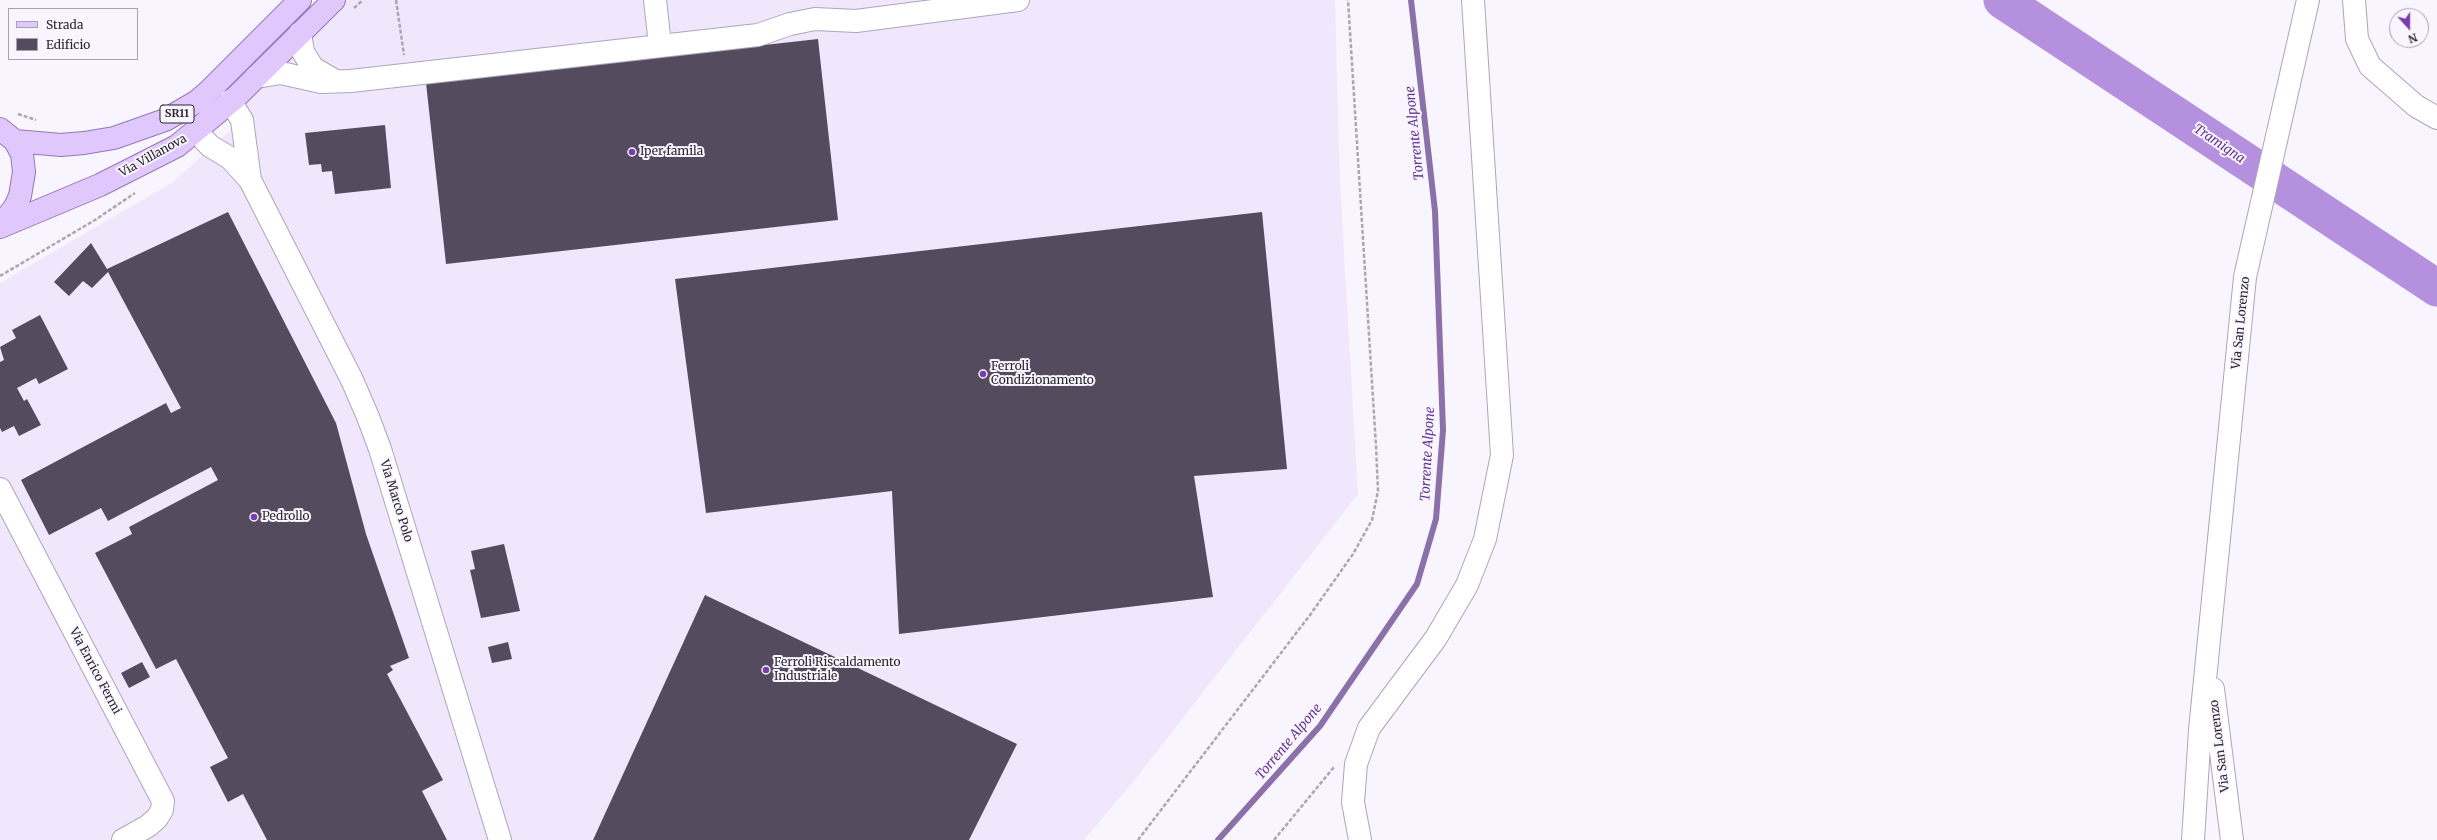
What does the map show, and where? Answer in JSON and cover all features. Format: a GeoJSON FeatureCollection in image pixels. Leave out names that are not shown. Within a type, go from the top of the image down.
{"type":"FeatureCollection","features":[{"type":"Feature","properties":{"kind":"main road","name":"SR11"},"geometry":{"type":"LineString","coordinates":[[8,135],[61,145],[84,143],[114,138],[165,120],[196,102],[210,90],[300,0]]}},
{"type":"Feature","properties":{"kind":"main road","name":"Via Villanova"},"geometry":{"type":"LineString","coordinates":[[0,227],[100,185],[157,156],[196,131],[230,102],[334,0]]}},
{"type":"Feature","properties":{"kind":"main road"},"geometry":{"type":"LineString","coordinates":[[0,227],[16,207],[23,188],[22,154],[8,135]]}},
{"type":"Feature","properties":{"kind":"street"},"geometry":{"type":"LineString","coordinates":[[655,0],[660,45]]}},
{"type":"Feature","properties":{"kind":"street"},"geometry":{"type":"LineString","coordinates":[[256,77],[281,73],[306,77],[321,82],[339,82],[758,35],[790,24],[815,19],[856,21],[1018,0]]}},
{"type":"Feature","properties":{"kind":"street"},"geometry":{"type":"LineString","coordinates":[[1360,840],[1353,802],[1356,764],[1369,728],[1436,638],[1467,585],[1485,539],[1502,455],[1473,0]]}},
{"type":"Feature","properties":{"kind":"street","name":"Via San Lorenzo"},"geometry":{"type":"LineString","coordinates":[[2193,840],[2209,652],[2245,277],[2296,45],[2308,0]]}},
{"type":"Feature","properties":{"kind":"street"},"geometry":{"type":"LineString","coordinates":[[2354,0],[2357,40],[2370,66],[2416,106],[2437,118]]}},
{"type":"Feature","properties":{"kind":"street"},"geometry":{"type":"LineString","coordinates":[[300,33],[302,52],[313,68],[339,82]]}},
{"type":"Feature","properties":{"kind":"street","name":"Via Marco Polo"},"geometry":{"type":"LineString","coordinates":[[230,102],[242,120],[250,180]]}},
{"type":"Feature","properties":{"kind":"street","name":"Via Marco Polo"},"geometry":{"type":"LineString","coordinates":[[196,131],[210,146],[230,158],[250,180],[352,380],[368,417],[380,449],[500,840]]}},
{"type":"Feature","properties":{"kind":"street","name":"Via Enrico Fermi"},"geometry":{"type":"LineString","coordinates":[[0,488],[163,801],[162,810],[157,818],[148,826],[123,840]]}},
{"type":"Feature","properties":{"kind":"street","name":"Via San Lorenzo"},"geometry":{"type":"LineString","coordinates":[[2209,652],[2232,840]]}},
{"type":"Feature","properties":{"kind":"path"},"geometry":{"type":"LineString","coordinates":[[396,0],[404,61]]}},
{"type":"Feature","properties":{"kind":"path"},"geometry":{"type":"LineString","coordinates":[[1138,840],[1310,615],[1353,554],[1372,520],[1378,491],[1376,446],[1348,0]]}},
{"type":"Feature","properties":{"kind":"path"},"geometry":{"type":"LineString","coordinates":[[15,114],[39,120]]}},
{"type":"Feature","properties":{"kind":"path"},"geometry":{"type":"LineString","coordinates":[[0,276],[95,220],[140,190]]}},
{"type":"Feature","properties":{"kind":"path"},"geometry":{"type":"LineString","coordinates":[[1274,840],[1339,762]]}},
{"type":"Feature","properties":{"kind":"shaded area"},"geometry":{"type":"Polygon","coordinates":[[[348,0],[1335,0],[1340,184],[1358,494],[1133,782],[1084,840],[0,840],[0,283],[173,182],[243,119],[239,104],[348,0]]]}},
{"type":"Feature","properties":{"kind":"building"},"geometry":{"type":"Polygon","coordinates":[[[818,39],[838,220],[446,264],[426,83],[818,39]]]}},
{"type":"Feature","properties":{"kind":"building"},"geometry":{"type":"Polygon","coordinates":[[[385,125],[391,188],[335,194],[332,171],[322,172],[321,164],[309,165],[305,133],[385,125]]]}},
{"type":"Feature","properties":{"kind":"building","name":"Pedrollo"},"geometry":{"type":"Polygon","coordinates":[[[228,212],[336,423],[366,534],[409,658],[390,666],[393,670],[387,674],[443,780],[422,791],[447,840],[267,840],[243,794],[228,802],[210,767],[228,758],[176,659],[156,669],[95,553],[132,534],[129,527],[218,480],[211,467],[108,521],[101,508],[49,535],[21,480],[166,403],[171,413],[181,408],[108,272],[92,288],[83,281],[69,296],[54,282],[91,243],[107,269],[228,212]]]}},
{"type":"Feature","properties":{"kind":"building","name":"Ferroli Condizionamento"},"geometry":{"type":"Polygon","coordinates":[[[1262,212],[1287,469],[1194,476],[1213,597],[899,634],[892,491],[706,513],[675,279],[1262,212]]]}},
{"type":"Feature","properties":{"kind":"building"},"geometry":{"type":"Polygon","coordinates":[[[40,315],[68,369],[39,384],[36,378],[17,388],[24,401],[27,399],[41,425],[19,436],[14,426],[2,432],[0,428],[0,362],[4,360],[0,347],[16,338],[12,330],[40,315]]]}},
{"type":"Feature","properties":{"kind":"building"},"geometry":{"type":"Polygon","coordinates":[[[504,544],[520,611],[481,618],[470,570],[475,569],[471,551],[504,544]]]}},
{"type":"Feature","properties":{"kind":"building","name":"Ferroli Riscaldamento Industriale"},"geometry":{"type":"Polygon","coordinates":[[[705,595],[1017,744],[969,840],[593,840],[705,595]]]}},
{"type":"Feature","properties":{"kind":"building"},"geometry":{"type":"Polygon","coordinates":[[[508,642],[512,659],[492,663],[488,647],[508,642]]]}},
{"type":"Feature","properties":{"kind":"building"},"geometry":{"type":"Polygon","coordinates":[[[142,662],[150,677],[129,688],[121,673],[142,662]]]}},
{"type":"Feature","properties":{"kind":"waterway","name":"Torrente Alpone"},"geometry":{"type":"LineString","coordinates":[[1218,840],[1320,726],[1417,584],[1436,519],[1443,430],[1435,211],[1411,0]]}},
{"type":"Feature","properties":{"kind":"waterway","name":"Tramigna"},"geometry":{"type":"LineString","coordinates":[[2002,0],[2437,288]]}},
{"type":"Feature","properties":{"kind":"place","name":"Iper famila"},"geometry":{"type":"Point","coordinates":[632,152]}},
{"type":"Feature","properties":{"kind":"place","name":"Ferroli Condizionamento"},"geometry":{"type":"Point","coordinates":[983,374]}},
{"type":"Feature","properties":{"kind":"place","name":"Pedrollo"},"geometry":{"type":"Point","coordinates":[254,517]}},
{"type":"Feature","properties":{"kind":"place","name":"Ferroli Riscaldamento Industriale"},"geometry":{"type":"Point","coordinates":[766,670]}}]}
